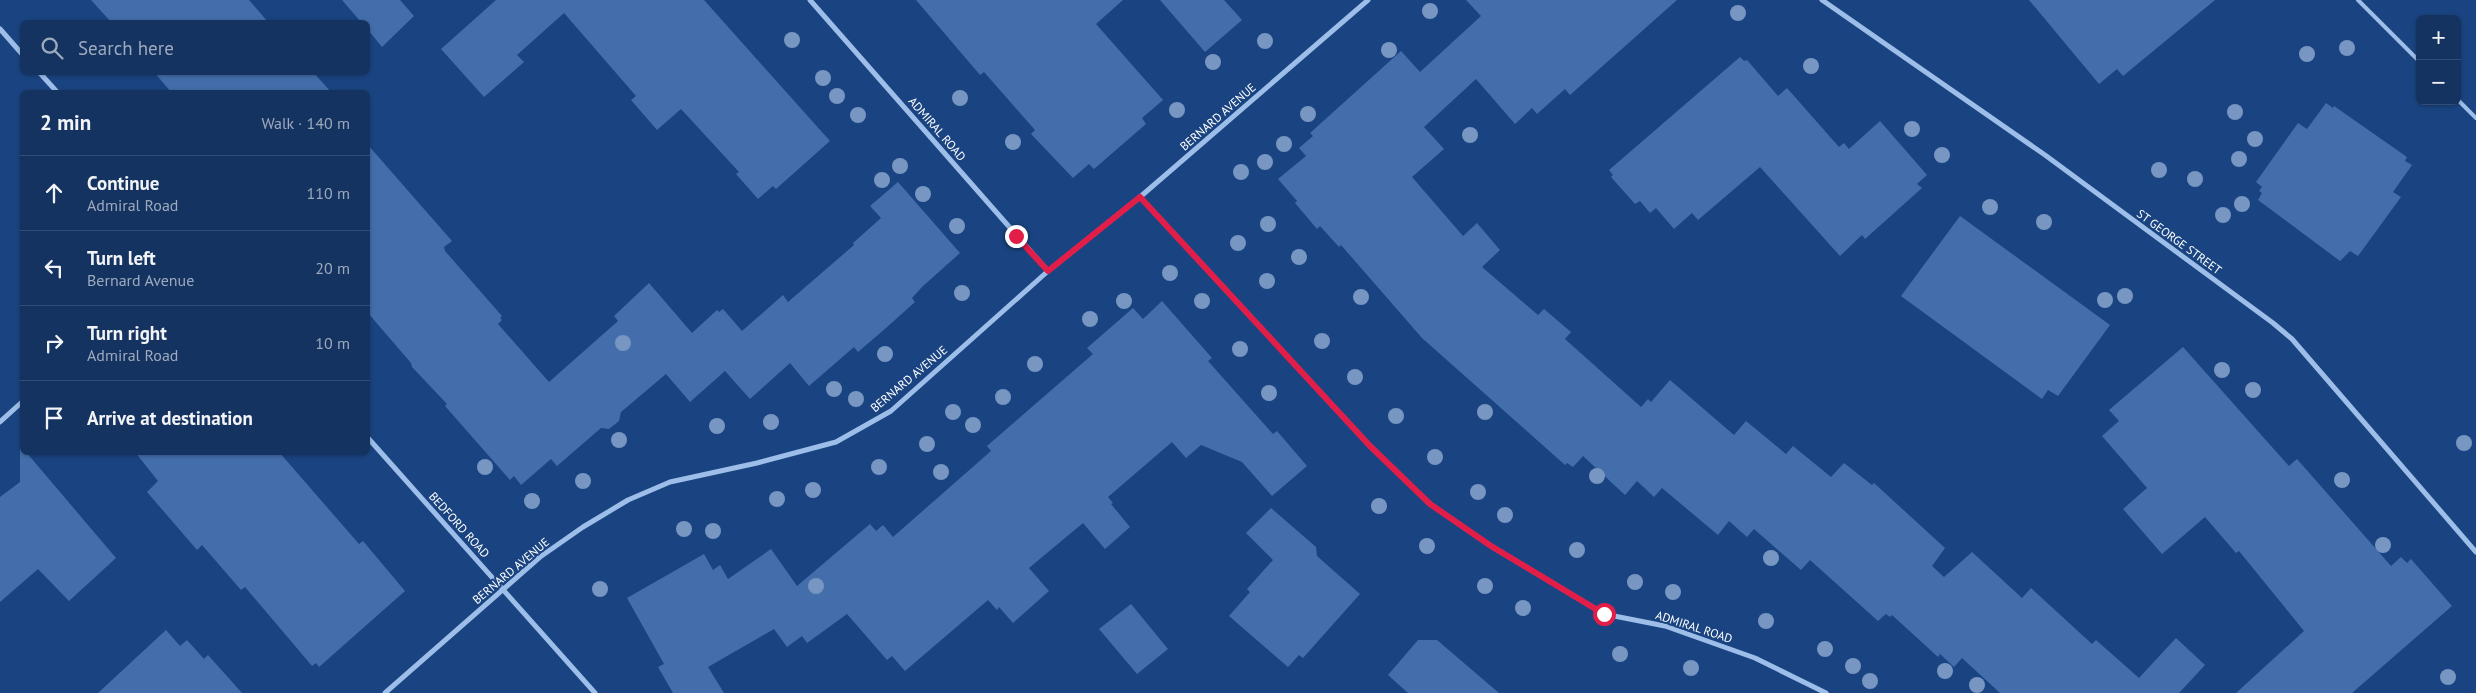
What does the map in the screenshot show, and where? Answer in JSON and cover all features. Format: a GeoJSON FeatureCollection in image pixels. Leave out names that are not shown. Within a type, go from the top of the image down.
{"type":"FeatureCollection","features":[{"type":"Feature","properties":{"kind":"street","name":"ADMIRAL ROAD"},"geometry":{"type":"LineString","coordinates":[[810,0],[1048,271]]}},
{"type":"Feature","properties":{"kind":"street","name":"BERNARD AVENUE"},"geometry":{"type":"LineString","coordinates":[[385,693],[504,590],[540,556],[628,500],[670,482],[757,463],[836,442],[891,411],[1048,271],[1140,197],[1368,0]]}},
{"type":"Feature","properties":{"kind":"street","name":"ST GEORGE STREET"},"geometry":{"type":"LineString","coordinates":[[1822,0],[2044,155],[2279,328],[2292,339],[2476,552]]}},
{"type":"Feature","properties":{"kind":"street"},"geometry":{"type":"LineString","coordinates":[[0,29],[20,52]]}},
{"type":"Feature","properties":{"kind":"street"},"geometry":{"type":"LineString","coordinates":[[42,75],[55,90]]}},
{"type":"Feature","properties":{"kind":"street","name":"ADMIRAL ROAD"},"geometry":{"type":"LineString","coordinates":[[1140,197],[1318,391],[1430,504],[1491,546],[1604,614],[1665,626],[1756,658],[1826,693]]}},
{"type":"Feature","properties":{"kind":"street"},"geometry":{"type":"LineString","coordinates":[[0,422],[20,404]]}},
{"type":"Feature","properties":{"kind":"street","name":"BEDFORD ROAD"},"geometry":{"type":"LineString","coordinates":[[370,440],[595,693]]}},
{"type":"Feature","properties":{"kind":"lane"},"geometry":{"type":"LineString","coordinates":[[2358,0],[2418,60]]}},
{"type":"Feature","properties":{"kind":"lane"},"geometry":{"type":"LineString","coordinates":[[2461,103],[2476,118]]}},
{"type":"Feature","properties":{"kind":"building"},"geometry":{"type":"Polygon","coordinates":[[[91,0],[249,0],[266,20],[109,20],[91,0]]]}},
{"type":"Feature","properties":{"kind":"building"},"geometry":{"type":"Polygon","coordinates":[[[342,0],[400,0],[414,16],[382,47],[370,32],[370,20],[359,20],[342,0]]]}},
{"type":"Feature","properties":{"kind":"building"},"geometry":{"type":"Polygon","coordinates":[[[496,0],[704,0],[830,141],[776,189],[773,186],[758,199],[736,174],[739,172],[681,109],[657,130],[631,100],[636,96],[564,13],[517,55],[524,62],[484,97],[441,49],[496,0]]]}},
{"type":"Feature","properties":{"kind":"building"},"geometry":{"type":"Polygon","coordinates":[[[916,0],[1123,0],[1096,24],[1163,100],[1142,118],[1146,124],[1094,169],[1089,164],[1073,178],[1031,134],[1035,130],[984,72],[980,75],[916,0]]]}},
{"type":"Feature","properties":{"kind":"building"},"geometry":{"type":"Polygon","coordinates":[[[1160,0],[1224,0],[1242,20],[1205,52],[1160,0]]]}},
{"type":"Feature","properties":{"kind":"building"},"geometry":{"type":"Polygon","coordinates":[[[1466,0],[1677,0],[1570,95],[1565,89],[1537,114],[1532,108],[1515,124],[1476,79],[1424,127],[1444,149],[1412,177],[1463,236],[1477,223],[1500,250],[1482,267],[1538,315],[1544,309],[1571,332],[1565,339],[1641,407],[1648,399],[1651,402],[1670,380],[1734,435],[1746,421],[1786,454],[1793,446],[1831,477],[1844,463],[1872,485],[1874,483],[1945,548],[1932,566],[1944,577],[1972,552],[2022,598],[2031,588],[2092,644],[2096,640],[2139,678],[2176,638],[2205,665],[2179,693],[2000,693],[1962,658],[1954,667],[1940,654],[1938,657],[1892,615],[1890,617],[1886,614],[1878,621],[1810,560],[1801,570],[1754,529],[1747,537],[1729,521],[1718,535],[1662,488],[1654,497],[1637,481],[1625,495],[1583,456],[1573,467],[1567,463],[1565,465],[1422,338],[1341,245],[1339,247],[1320,226],[1317,229],[1278,179],[1306,156],[1299,148],[1313,136],[1310,133],[1401,51],[1420,72],[1481,16],[1466,0]]]}},
{"type":"Feature","properties":{"kind":"building"},"geometry":{"type":"Polygon","coordinates":[[[2029,0],[2215,0],[2123,76],[2117,69],[2099,84],[2029,0]]]}},
{"type":"Feature","properties":{"kind":"building"},"geometry":{"type":"Polygon","coordinates":[[[1740,57],[1744,61],[1747,60],[1778,96],[1787,88],[1839,147],[1844,143],[1849,149],[1880,121],[1927,175],[1917,184],[1922,188],[1865,239],[1862,235],[1840,256],[1760,167],[1698,220],[1692,213],[1674,229],[1656,208],[1650,213],[1640,201],[1635,204],[1611,177],[1613,175],[1609,170],[1740,57]]]}},
{"type":"Feature","properties":{"kind":"building"},"geometry":{"type":"Polygon","coordinates":[[[157,75],[316,75],[329,90],[169,90],[157,75]]]}},
{"type":"Feature","properties":{"kind":"building"},"geometry":{"type":"Polygon","coordinates":[[[2326,103],[2333,108],[2334,106],[2407,157],[2405,161],[2412,165],[2393,192],[2401,197],[2358,256],[2350,251],[2340,261],[2258,200],[2262,193],[2259,191],[2262,187],[2256,182],[2298,123],[2307,129],[2326,103]]]}},
{"type":"Feature","properties":{"kind":"building"},"geometry":{"type":"Polygon","coordinates":[[[370,147],[452,241],[444,247],[445,251],[502,316],[500,318],[502,320],[498,324],[549,382],[618,321],[614,316],[649,283],[692,333],[717,310],[719,312],[723,309],[742,331],[783,295],[788,302],[854,245],[853,243],[881,218],[870,206],[898,182],[960,253],[922,287],[912,298],[915,302],[886,328],[858,352],[854,347],[809,386],[790,363],[750,399],[725,371],[690,402],[666,374],[621,412],[619,421],[609,429],[601,428],[557,466],[551,459],[521,485],[514,476],[510,480],[445,406],[447,404],[412,367],[411,363],[370,315],[370,147]]]}},
{"type":"Feature","properties":{"kind":"building"},"geometry":{"type":"Polygon","coordinates":[[[1960,216],[2110,325],[2058,396],[2048,390],[2042,399],[1901,296],[1960,216]]]}},
{"type":"Feature","properties":{"kind":"building"},"geometry":{"type":"Polygon","coordinates":[[[1162,301],[1212,358],[1208,361],[1273,434],[1277,431],[1307,466],[1272,496],[1242,462],[1201,445],[1186,458],[1172,442],[1108,497],[1113,503],[1111,504],[1130,527],[1105,549],[1083,523],[1029,568],[1049,591],[1013,623],[999,607],[997,610],[988,600],[905,671],[892,656],[887,660],[847,614],[807,643],[802,636],[787,647],[774,629],[708,667],[724,693],[673,693],[658,667],[664,664],[627,598],[704,554],[713,570],[720,565],[728,579],[771,549],[797,586],[870,524],[876,531],[883,525],[893,537],[991,451],[987,446],[1093,354],[1087,348],[1133,308],[1143,319],[1162,301]]]}},
{"type":"Feature","properties":{"kind":"building"},"geometry":{"type":"Polygon","coordinates":[[[2183,347],[2289,466],[2297,459],[2391,566],[2401,557],[2407,563],[2411,559],[2452,606],[2352,693],[2236,693],[2304,631],[2239,551],[2236,553],[2205,517],[2162,554],[2123,509],[2147,488],[2102,436],[2119,421],[2109,410],[2183,347]]]}},
{"type":"Feature","properties":{"kind":"building"},"geometry":{"type":"Polygon","coordinates":[[[20,455],[29,455],[116,558],[69,601],[38,569],[0,602],[0,497],[20,482],[20,455]]]}},
{"type":"Feature","properties":{"kind":"building"},"geometry":{"type":"Polygon","coordinates":[[[137,455],[282,455],[359,544],[363,541],[405,591],[319,667],[316,663],[312,666],[245,587],[241,590],[202,545],[197,550],[147,492],[158,481],[137,455]]]}},
{"type":"Feature","properties":{"kind":"building"},"geometry":{"type":"Polygon","coordinates":[[[1271,508],[1316,547],[1317,556],[1360,594],[1303,658],[1299,655],[1288,667],[1229,616],[1250,592],[1247,589],[1273,560],[1246,533],[1271,508]]]}},
{"type":"Feature","properties":{"kind":"building"},"geometry":{"type":"Polygon","coordinates":[[[1131,604],[1168,649],[1137,674],[1099,629],[1131,604]]]}},
{"type":"Feature","properties":{"kind":"building"},"geometry":{"type":"Polygon","coordinates":[[[166,630],[180,646],[187,640],[204,659],[208,655],[242,693],[98,693],[166,630]]]}},
{"type":"Feature","properties":{"kind":"building"},"geometry":{"type":"Polygon","coordinates":[[[1418,640],[1437,640],[1499,693],[1408,693],[1388,675],[1418,640]]]}},
{"type":"Feature","properties":{"kind":"route"},"geometry":{"type":"LineString","coordinates":[[1016,236],[1048,271],[1140,197],[1370,446],[1430,504],[1491,546],[1604,614]]}}]}
